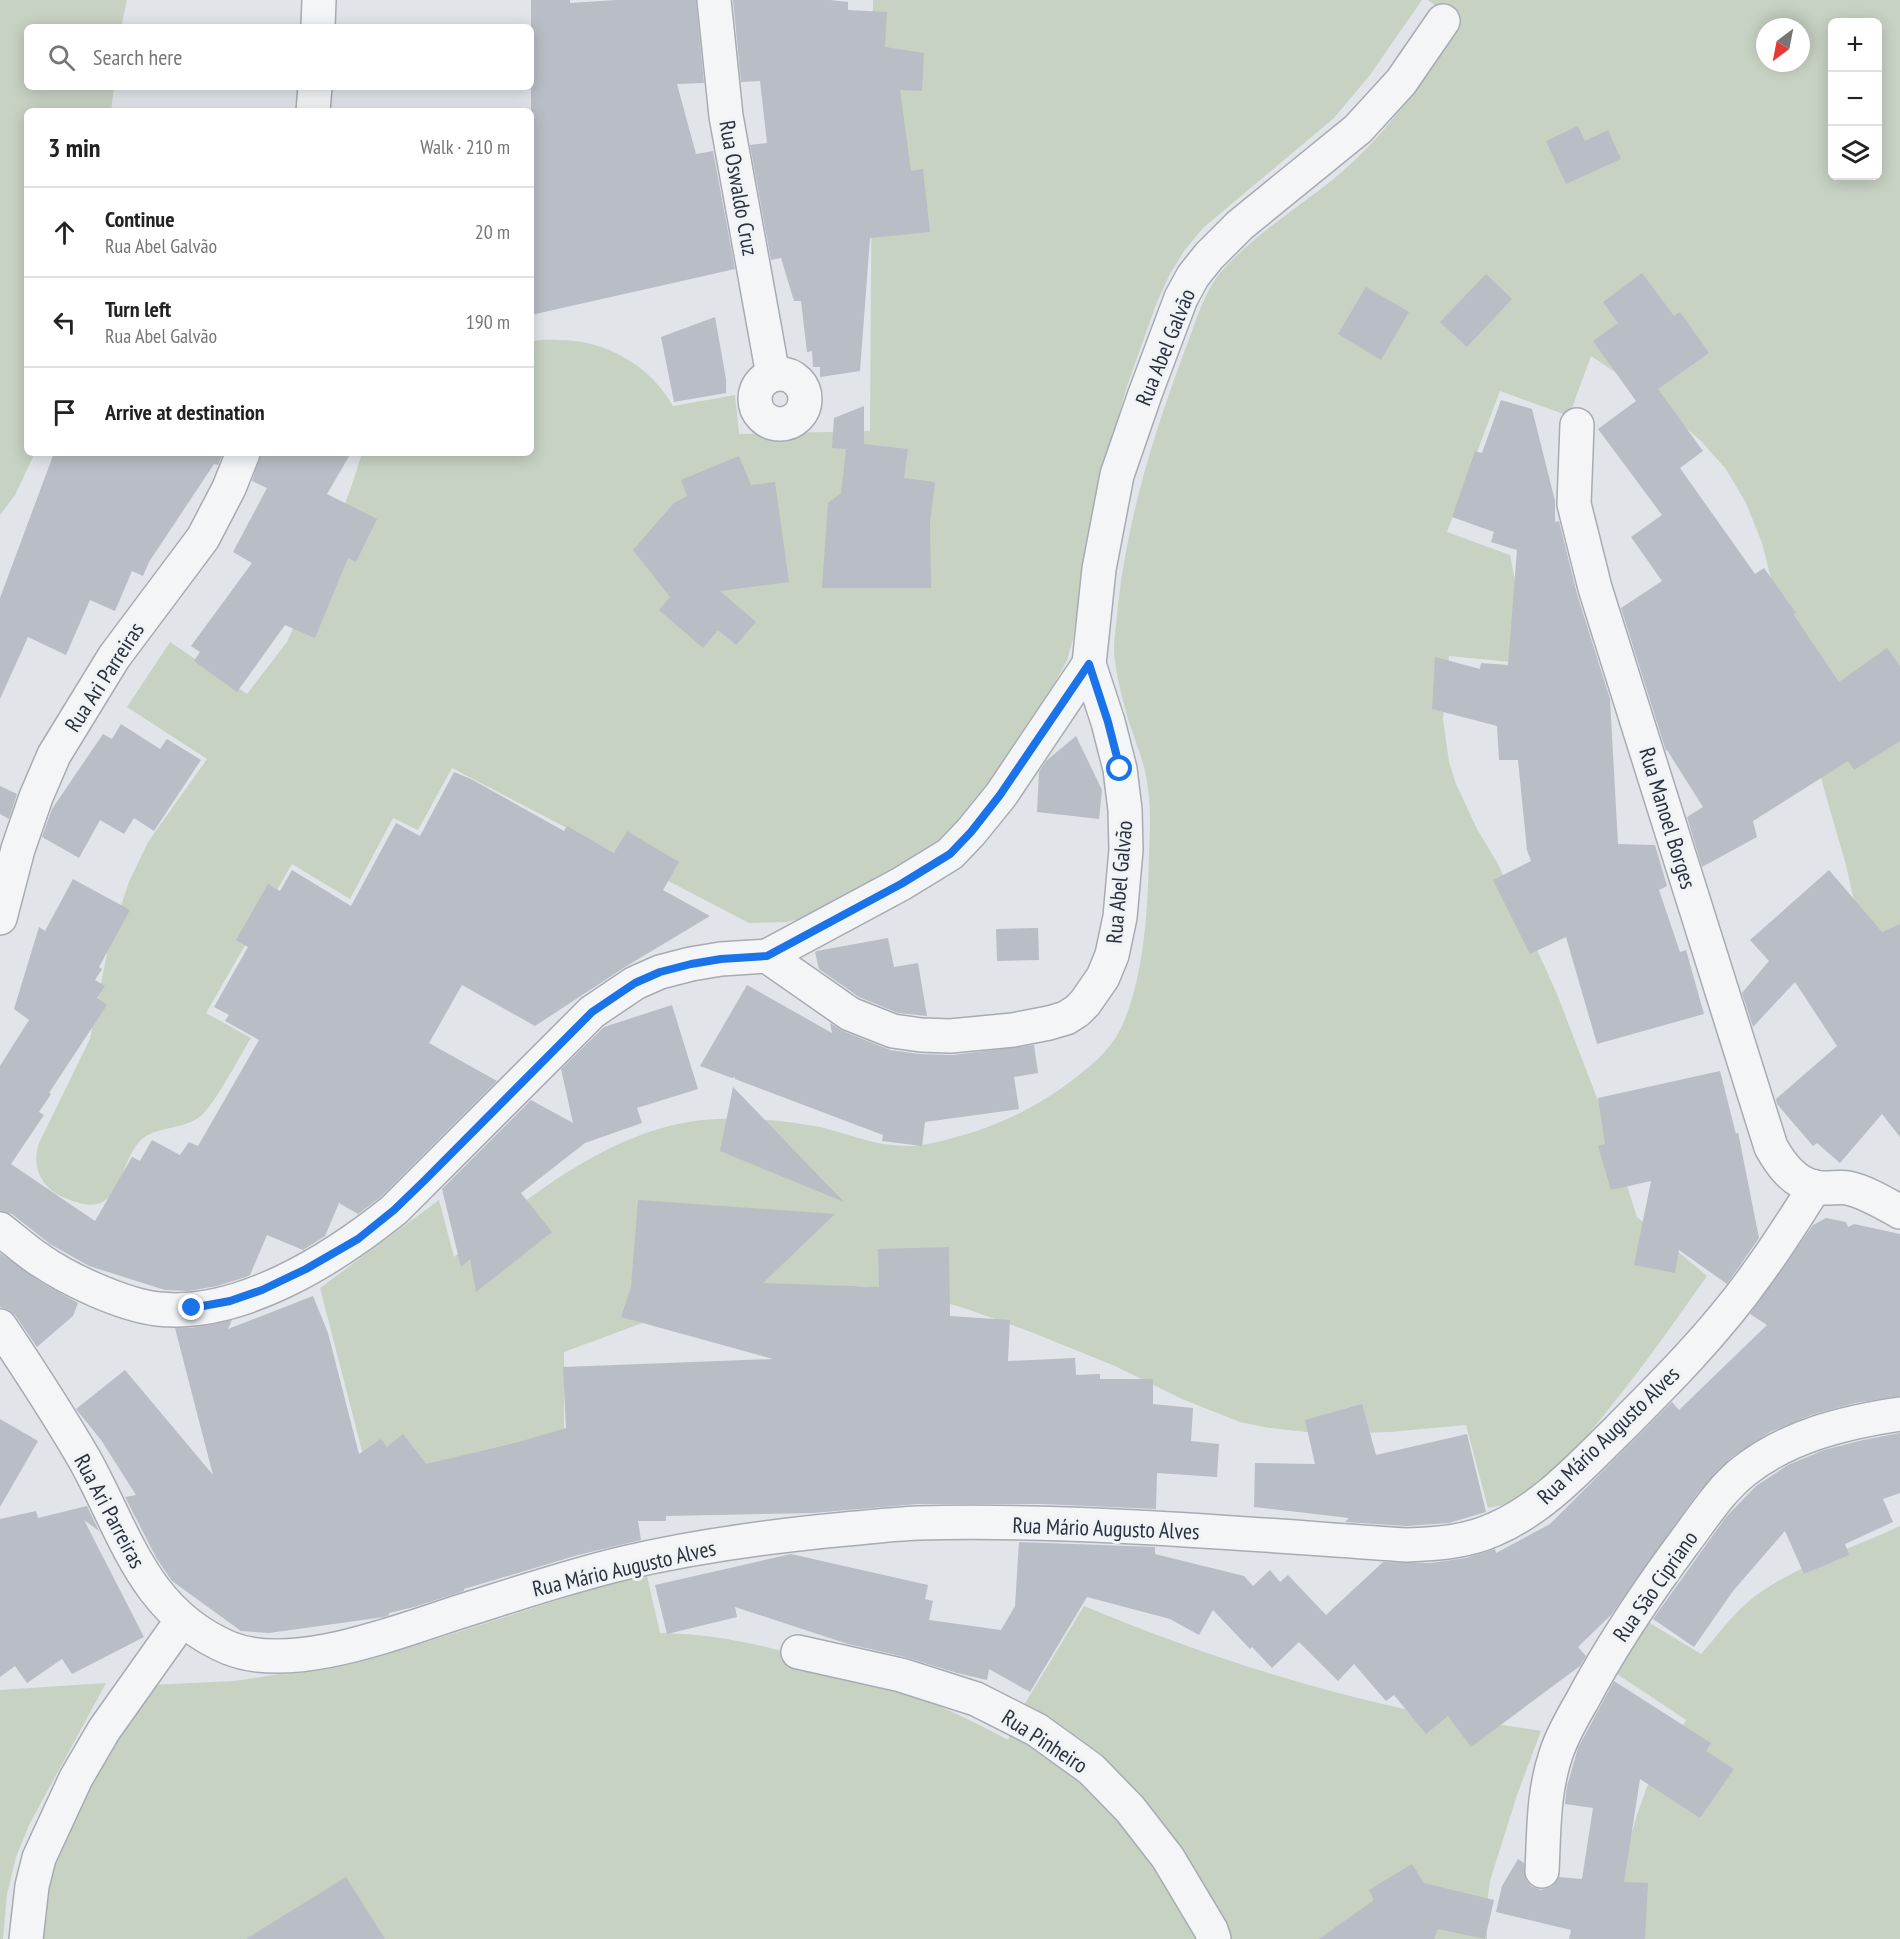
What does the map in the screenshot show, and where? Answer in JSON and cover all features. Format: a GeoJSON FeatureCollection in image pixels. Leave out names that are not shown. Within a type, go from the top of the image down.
{"type":"FeatureCollection","features":[{"type":"Feature","properties":{"kind":"street"},"geometry":{"type":"LineString","coordinates":[[318,24],[319,0]]}},
{"type":"Feature","properties":{"kind":"street","name":"Rua Oswaldo Cruz"},"geometry":{"type":"LineString","coordinates":[[714,0],[726,116],[773,375]]}},
{"type":"Feature","properties":{"kind":"street","name":"Rua Abel Galvão"},"geometry":{"type":"LineString","coordinates":[[767,956],[850,1014],[893,1031],[921,1035],[950,1036],[1013,1030],[1049,1023],[1066,1018],[1077,1011],[1095,991],[1112,955],[1120,917],[1125,850],[1125,810],[1120,769],[1111,730],[1089,664],[1099,569],[1117,475],[1145,394],[1185,291],[1209,256],[1240,225],[1358,129],[1401,82],[1443,21]]}},
{"type":"Feature","properties":{"kind":"street"},"geometry":{"type":"LineString","coordinates":[[313,108],[315,90]]}},
{"type":"Feature","properties":{"kind":"street","name":"Rua Manoel Borges"},"geometry":{"type":"LineString","coordinates":[[1577,425],[1574,504],[1595,588],[1771,1147],[1778,1160],[1793,1176],[1815,1187]]}},
{"type":"Feature","properties":{"kind":"street","name":"Rua Ari Parreiras"},"geometry":{"type":"LineString","coordinates":[[0,918],[18,849],[54,755],[114,657],[203,538],[229,488],[242,456]]}},
{"type":"Feature","properties":{"kind":"street","name":"Rua Abel Galvão"},"geometry":{"type":"LineString","coordinates":[[0,1229],[40,1260],[86,1285],[156,1309],[212,1305],[241,1298],[306,1269],[358,1239],[394,1210],[571,1030],[609,999],[635,983],[681,966],[721,959],[767,956],[901,884],[950,854],[1000,795],[1089,664]]}},
{"type":"Feature","properties":{"kind":"street"},"geometry":{"type":"LineString","coordinates":[[1815,1187],[1843,1187],[1862,1192],[1900,1212]]}},
{"type":"Feature","properties":{"kind":"street","name":"Rua Mário Augusto Alves"},"geometry":{"type":"LineString","coordinates":[[258,1654],[290,1656],[326,1651],[372,1640],[621,1564],[702,1547],[806,1533],[914,1523],[1076,1524],[1406,1545],[1448,1543],[1465,1539],[1495,1529],[1553,1493],[1686,1361],[1757,1275],[1815,1187]]}},
{"type":"Feature","properties":{"kind":"street","name":"Rua Ari Parreiras"},"geometry":{"type":"LineString","coordinates":[[0,1326],[87,1464],[141,1572],[154,1591],[182,1620],[213,1640],[233,1650],[258,1654]]}},
{"type":"Feature","properties":{"kind":"street","name":"Rua São Cipriano"},"geometry":{"type":"LineString","coordinates":[[1542,1871],[1545,1807],[1549,1778],[1557,1752],[1570,1723],[1599,1667],[1662,1572],[1716,1499],[1744,1471],[1793,1442],[1846,1424],[1900,1414]]}},
{"type":"Feature","properties":{"kind":"street"},"geometry":{"type":"LineString","coordinates":[[26,1939],[32,1886],[39,1858],[76,1778],[104,1730],[182,1620]]}},
{"type":"Feature","properties":{"kind":"street","name":"Rua Pinheiro"},"geometry":{"type":"LineString","coordinates":[[798,1652],[901,1675],[965,1695],[1037,1730],[1091,1769],[1130,1809],[1168,1858],[1211,1930],[1214,1939]]}},
{"type":"Feature","properties":{"kind":"green space"},"geometry":{"type":"Polygon","coordinates":[[[0,0],[127,0],[122,24],[24,24],[24,90],[114,90],[111,108],[24,108],[24,456],[34,456],[15,495],[0,515],[0,0]]]}},
{"type":"Feature","properties":{"kind":"green space"},"geometry":{"type":"Polygon","coordinates":[[[873,0],[1422,0],[1370,75],[1334,118],[1203,228],[1184,251],[1170,274],[1157,302],[1127,386],[1099,487],[1073,639],[1067,660],[1052,688],[984,794],[938,847],[803,918],[787,922],[749,923],[452,768],[418,830],[393,818],[350,899],[292,864],[206,1013],[251,1038],[204,1113],[192,1121],[146,1136],[130,1156],[113,1192],[105,1201],[94,1205],[79,1203],[64,1198],[46,1184],[37,1168],[37,1149],[90,1039],[110,938],[129,882],[148,842],[207,759],[127,707],[170,642],[247,694],[287,642],[323,561],[361,456],[534,456],[534,341],[537,340],[576,341],[609,350],[639,367],[652,378],[673,406],[735,395],[739,434],[870,431],[873,0]]]}},
{"type":"Feature","properties":{"kind":"green space"},"geometry":{"type":"Polygon","coordinates":[[[1428,0],[1900,0],[1900,1065],[1864,946],[1846,865],[1824,789],[1762,543],[1746,503],[1726,469],[1701,441],[1646,393],[1591,356],[1569,416],[1500,391],[1447,532],[1510,555],[1531,664],[1449,656],[1443,719],[1449,762],[1456,784],[1477,829],[1498,864],[1557,994],[1607,1124],[1637,1217],[1707,1276],[1610,1408],[1548,1478],[1521,1498],[1488,1508],[1466,1425],[1390,1432],[1326,1434],[1269,1428],[1240,1422],[1182,1399],[1115,1366],[1031,1332],[967,1309],[912,1293],[865,1286],[779,1290],[656,1318],[564,1352],[564,1444],[370,1482],[320,1288],[439,1200],[454,1257],[544,1188],[576,1167],[644,1134],[680,1124],[717,1119],[743,1119],[782,1121],[820,1127],[884,1144],[908,1146],[928,1144],[983,1129],[1031,1107],[1061,1089],[1100,1057],[1111,1044],[1120,1030],[1135,990],[1143,944],[1150,822],[1147,781],[1120,689],[1114,640],[1128,539],[1163,412],[1200,310],[1220,273],[1249,245],[1360,155],[1392,120],[1460,24],[1428,0]]]}},
{"type":"Feature","properties":{"kind":"green space"},"geometry":{"type":"Polygon","coordinates":[[[1900,1526],[1900,1939],[1600,1939],[1647,1787],[1686,1720],[1617,1674],[1648,1622],[1701,1654],[1740,1610],[1770,1586],[1806,1567],[1900,1526]]]}},
{"type":"Feature","properties":{"kind":"green space"},"geometry":{"type":"Polygon","coordinates":[[[646,1572],[660,1633],[731,1640],[775,1649],[820,1662],[927,1701],[1008,1740],[1024,1705],[1084,1606],[1207,1653],[1333,1692],[1419,1712],[1541,1731],[1517,1795],[1490,1881],[1486,1911],[1487,1939],[35,1939],[48,1871],[102,1764],[149,1685],[234,1681],[349,1664],[430,1641],[646,1572]]]}},
{"type":"Feature","properties":{"kind":"green space"},"geometry":{"type":"Polygon","coordinates":[[[106,1683],[29,1825],[16,1857],[7,1894],[3,1939],[0,1939],[0,1690],[106,1683]]]}},
{"type":"Feature","properties":{"kind":"building"},"geometry":{"type":"Polygon","coordinates":[[[531,0],[570,0],[570,3],[617,0],[696,0],[704,83],[677,84],[696,154],[713,151],[735,269],[534,314],[534,108],[531,108],[531,90],[534,90],[534,24],[531,24],[531,0]]]}},
{"type":"Feature","properties":{"kind":"building"},"geometry":{"type":"Polygon","coordinates":[[[733,0],[830,0],[848,2],[848,10],[887,12],[885,47],[924,53],[922,91],[900,90],[911,171],[923,169],[930,232],[870,238],[860,371],[820,377],[820,367],[813,367],[812,351],[807,352],[801,301],[794,301],[781,258],[771,260],[750,145],[767,143],[760,81],[741,82],[733,0]]]}},
{"type":"Feature","properties":{"kind":"building"},"geometry":{"type":"Polygon","coordinates":[[[1578,126],[1585,141],[1608,130],[1621,159],[1566,184],[1546,141],[1578,126]]]}},
{"type":"Feature","properties":{"kind":"building"},"geometry":{"type":"Polygon","coordinates":[[[1642,273],[1674,316],[1680,312],[1709,353],[1658,389],[1703,451],[1680,468],[1755,574],[1764,568],[1796,613],[1793,614],[1839,682],[1887,648],[1900,666],[1900,741],[1854,770],[1848,761],[1753,821],[1757,837],[1702,867],[1687,817],[1703,807],[1666,751],[1621,608],[1662,581],[1631,537],[1662,515],[1598,429],[1636,401],[1593,341],[1618,323],[1603,302],[1642,273]]]}},
{"type":"Feature","properties":{"kind":"building"},"geometry":{"type":"Polygon","coordinates":[[[1486,274],[1512,299],[1467,347],[1440,322],[1486,274]]]}},
{"type":"Feature","properties":{"kind":"building"},"geometry":{"type":"Polygon","coordinates":[[[1366,287],[1409,312],[1381,360],[1338,334],[1366,287]]]}},
{"type":"Feature","properties":{"kind":"building"},"geometry":{"type":"Polygon","coordinates":[[[715,317],[726,379],[726,393],[674,402],[661,337],[715,317]]]}},
{"type":"Feature","properties":{"kind":"building"},"geometry":{"type":"Polygon","coordinates":[[[1501,400],[1532,409],[1555,501],[1555,522],[1559,521],[1577,594],[1610,699],[1618,844],[1655,845],[1667,886],[1659,890],[1680,952],[1686,950],[1704,1014],[1597,1044],[1566,937],[1530,954],[1493,880],[1531,861],[1527,850],[1518,760],[1499,760],[1497,726],[1432,709],[1435,657],[1480,669],[1481,663],[1508,665],[1517,550],[1491,542],[1494,532],[1452,517],[1475,451],[1482,453],[1501,400]]]}},
{"type":"Feature","properties":{"kind":"building"},"geometry":{"type":"Polygon","coordinates":[[[864,406],[864,444],[908,449],[904,478],[935,482],[930,522],[931,588],[822,588],[828,503],[841,493],[846,449],[832,448],[834,418],[864,406]]]}},
{"type":"Feature","properties":{"kind":"building"},"geometry":{"type":"Polygon","coordinates":[[[53,456],[222,456],[218,465],[214,464],[149,562],[143,576],[132,571],[115,611],[90,600],[66,655],[28,637],[0,699],[0,598],[53,456]]]}},
{"type":"Feature","properties":{"kind":"building"},"geometry":{"type":"Polygon","coordinates":[[[260,456],[349,456],[327,494],[377,519],[356,562],[348,558],[315,638],[285,625],[237,692],[194,661],[200,652],[191,646],[252,563],[233,552],[267,488],[252,481],[260,456]]]}},
{"type":"Feature","properties":{"kind":"building"},"geometry":{"type":"Polygon","coordinates":[[[739,456],[751,485],[775,482],[789,582],[720,591],[756,622],[736,645],[718,630],[703,648],[659,610],[670,597],[633,550],[674,503],[687,496],[681,480],[739,456]]]}},
{"type":"Feature","properties":{"kind":"building"},"geometry":{"type":"Polygon","coordinates":[[[121,724],[160,749],[167,739],[201,760],[154,831],[134,818],[124,834],[100,820],[79,858],[42,837],[52,809],[103,734],[112,739],[121,724]]]}},
{"type":"Feature","properties":{"kind":"building"},"geometry":{"type":"Polygon","coordinates":[[[1076,736],[1102,790],[1099,819],[1037,812],[1039,772],[1046,761],[1076,736]]]}},
{"type":"Feature","properties":{"kind":"building"},"geometry":{"type":"Polygon","coordinates":[[[454,772],[471,779],[564,831],[567,826],[614,853],[627,831],[679,862],[663,890],[710,916],[625,967],[535,1026],[462,985],[429,1043],[497,1081],[382,1196],[358,1214],[339,1203],[325,1236],[303,1250],[267,1235],[250,1275],[246,1277],[217,1286],[188,1291],[165,1290],[89,1266],[50,1244],[12,1214],[0,1211],[0,1066],[29,1020],[14,1009],[39,927],[45,931],[73,879],[130,910],[99,967],[102,969],[95,980],[105,986],[97,998],[107,1005],[49,1093],[51,1094],[39,1112],[44,1115],[11,1164],[95,1221],[132,1157],[140,1161],[152,1140],[180,1155],[189,1142],[198,1146],[259,1040],[225,1021],[229,1015],[214,1007],[248,947],[236,940],[268,884],[280,891],[292,870],[351,906],[396,823],[420,836],[454,772]]]}},
{"type":"Feature","properties":{"kind":"building"},"geometry":{"type":"Polygon","coordinates":[[[0,786],[17,794],[9,819],[0,814],[0,786]]]}},
{"type":"Feature","properties":{"kind":"building"},"geometry":{"type":"Polygon","coordinates":[[[1829,870],[1882,932],[1900,924],[1900,1137],[1882,1114],[1840,1163],[1817,1143],[1813,1146],[1777,1104],[1776,1099],[1837,1046],[1795,982],[1753,1027],[1742,993],[1769,961],[1750,940],[1829,870]]]}},
{"type":"Feature","properties":{"kind":"building"},"geometry":{"type":"Polygon","coordinates":[[[1038,928],[1039,960],[997,961],[996,929],[1038,928]]]}},
{"type":"Feature","properties":{"kind":"building"},"geometry":{"type":"Polygon","coordinates":[[[888,938],[894,967],[918,963],[927,1016],[898,1013],[859,997],[819,969],[815,952],[817,951],[888,938]]]}},
{"type":"Feature","properties":{"kind":"building"},"geometry":{"type":"Polygon","coordinates":[[[747,985],[832,1033],[830,1023],[843,1031],[890,1050],[952,1055],[1034,1045],[1038,1073],[1014,1077],[1019,1109],[925,1122],[922,1146],[882,1141],[883,1135],[735,1079],[735,1077],[732,1078],[700,1066],[747,985]]]}},
{"type":"Feature","properties":{"kind":"building"},"geometry":{"type":"Polygon","coordinates":[[[672,1005],[698,1089],[637,1108],[642,1123],[585,1143],[521,1193],[552,1232],[476,1292],[470,1259],[461,1267],[442,1189],[531,1100],[573,1123],[561,1069],[604,1027],[672,1005]]]}},
{"type":"Feature","properties":{"kind":"building"},"geometry":{"type":"Polygon","coordinates":[[[1720,1071],[1736,1134],[1738,1132],[1759,1238],[1727,1284],[1679,1250],[1675,1273],[1634,1265],[1651,1181],[1611,1190],[1598,1146],[1605,1144],[1598,1098],[1720,1071]]]}},
{"type":"Feature","properties":{"kind":"building"},"geometry":{"type":"Polygon","coordinates":[[[733,1087],[844,1202],[720,1151],[733,1087]]]}},
{"type":"Feature","properties":{"kind":"building"},"geometry":{"type":"Polygon","coordinates":[[[638,1200],[835,1214],[763,1283],[879,1287],[878,1249],[949,1247],[950,1316],[1010,1320],[1008,1361],[1075,1358],[1076,1375],[1100,1374],[1100,1379],[1153,1379],[1153,1404],[1193,1408],[1191,1441],[1219,1444],[1217,1477],[1157,1473],[1156,1509],[1041,1504],[918,1504],[813,1513],[666,1516],[666,1521],[638,1521],[641,1540],[578,1555],[464,1589],[464,1591],[414,1607],[389,1613],[384,1617],[269,1633],[241,1631],[172,1581],[157,1559],[125,1497],[136,1495],[101,1440],[76,1409],[125,1370],[213,1475],[175,1328],[192,1328],[232,1320],[228,1329],[313,1296],[328,1333],[359,1454],[381,1439],[387,1447],[403,1434],[426,1464],[519,1442],[566,1428],[563,1367],[773,1359],[621,1317],[631,1287],[638,1200]]]}},
{"type":"Feature","properties":{"kind":"building"},"geometry":{"type":"Polygon","coordinates":[[[1826,1218],[1846,1222],[1848,1227],[1854,1224],[1900,1234],[1900,1396],[1855,1403],[1811,1415],[1770,1432],[1732,1457],[1697,1494],[1611,1615],[1578,1647],[1586,1656],[1580,1666],[1471,1747],[1448,1716],[1426,1734],[1394,1695],[1386,1701],[1354,1664],[1338,1681],[1299,1642],[1272,1668],[1252,1647],[1250,1649],[1213,1610],[1199,1635],[1170,1619],[1087,1597],[1030,1692],[989,1669],[987,1680],[957,1673],[905,1657],[848,1644],[735,1607],[737,1617],[667,1634],[655,1585],[791,1554],[928,1585],[925,1599],[933,1601],[929,1620],[1001,1630],[1015,1606],[1019,1542],[1155,1547],[1155,1554],[1244,1576],[1253,1586],[1270,1570],[1280,1582],[1288,1575],[1326,1615],[1383,1562],[1431,1563],[1466,1558],[1495,1549],[1496,1553],[1550,1524],[1672,1402],[1679,1410],[1767,1325],[1750,1314],[1813,1225],[1826,1218]]]}},
{"type":"Feature","properties":{"kind":"building"},"geometry":{"type":"Polygon","coordinates":[[[0,1253],[42,1283],[78,1303],[73,1316],[37,1347],[15,1315],[0,1307],[0,1253]]]}},
{"type":"Feature","properties":{"kind":"building"},"geometry":{"type":"Polygon","coordinates":[[[1362,1404],[1376,1455],[1467,1434],[1486,1512],[1449,1523],[1406,1526],[1345,1522],[1349,1518],[1254,1507],[1255,1463],[1315,1464],[1305,1420],[1362,1404]]]}},
{"type":"Feature","properties":{"kind":"building"},"geometry":{"type":"Polygon","coordinates":[[[0,1419],[38,1441],[0,1507],[0,1419]]]}},
{"type":"Feature","properties":{"kind":"building"},"geometry":{"type":"Polygon","coordinates":[[[1900,1433],[1900,1493],[1883,1499],[1893,1522],[1845,1544],[1849,1555],[1804,1574],[1785,1531],[1733,1591],[1694,1647],[1653,1619],[1726,1517],[1756,1486],[1788,1465],[1824,1450],[1900,1433]]]}},
{"type":"Feature","properties":{"kind":"building"},"geometry":{"type":"Polygon","coordinates":[[[87,1506],[99,1531],[84,1520],[144,1637],[72,1674],[62,1659],[27,1683],[15,1666],[0,1677],[0,1519],[36,1511],[38,1518],[87,1506]]]}},
{"type":"Feature","properties":{"kind":"building"},"geometry":{"type":"Polygon","coordinates":[[[1614,1681],[1711,1743],[1706,1751],[1734,1769],[1700,1818],[1640,1779],[1624,1882],[1648,1883],[1645,1939],[1569,1939],[1571,1930],[1496,1912],[1502,1886],[1518,1859],[1524,1863],[1526,1880],[1531,1886],[1541,1890],[1551,1887],[1559,1877],[1582,1879],[1593,1808],[1565,1804],[1567,1786],[1578,1748],[1614,1681]]]}},
{"type":"Feature","properties":{"kind":"building"},"geometry":{"type":"Polygon","coordinates":[[[1412,1864],[1424,1883],[1494,1900],[1485,1939],[1438,1929],[1434,1939],[1319,1939],[1374,1900],[1369,1890],[1412,1864]]]}},
{"type":"Feature","properties":{"kind":"building"},"geometry":{"type":"Polygon","coordinates":[[[346,1877],[385,1939],[246,1939],[346,1877]]]}},
{"type":"Feature","properties":{"kind":"route"},"geometry":{"type":"LineString","coordinates":[[192,1308],[230,1301],[262,1290],[306,1269],[358,1239],[394,1210],[425,1180],[571,1030],[609,999],[635,983],[660,972],[691,964],[721,959],[767,956],[901,884],[950,854],[983,818],[1000,795],[1089,664],[1116,748],[1120,769]]}}]}
